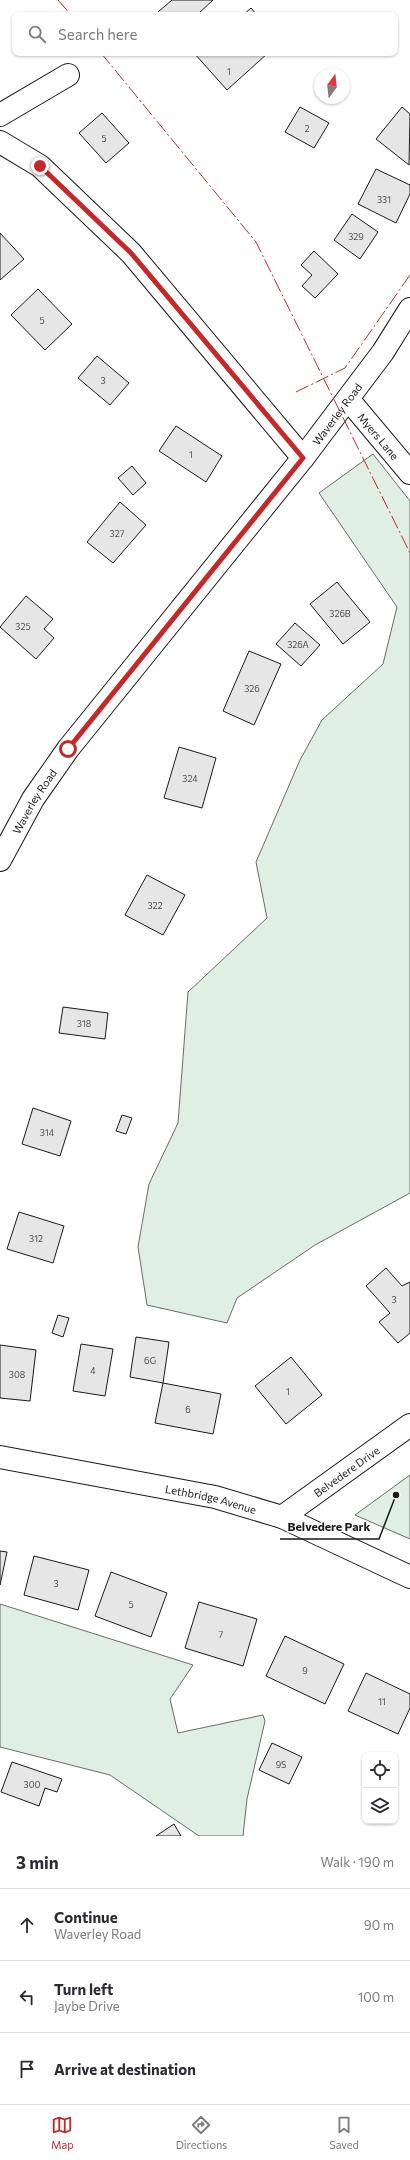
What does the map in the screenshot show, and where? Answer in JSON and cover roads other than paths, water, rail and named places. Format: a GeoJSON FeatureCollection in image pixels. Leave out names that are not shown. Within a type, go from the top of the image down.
{"type":"FeatureCollection","features":[{"type":"Feature","properties":{"kind":"street"},"geometry":{"type":"LineString","coordinates":[[0,115],[68,75]]}},
{"type":"Feature","properties":{"kind":"street"},"geometry":{"type":"LineString","coordinates":[[0,142],[40,166],[131,253],[303,458]]}},
{"type":"Feature","properties":{"kind":"street","name":"Waverley Road"},"geometry":{"type":"LineString","coordinates":[[0,860],[33,799],[68,749],[303,458],[383,352],[410,308]]}},
{"type":"Feature","properties":{"kind":"street","name":"Myers Lane"},"geometry":{"type":"LineString","coordinates":[[348,399],[410,473]]}},
{"type":"Feature","properties":{"kind":"street","name":"Belvedere Drive"},"geometry":{"type":"LineString","coordinates":[[282,1517],[410,1425]]}},
{"type":"Feature","properties":{"kind":"street","name":"Lethbridge Avenue"},"geometry":{"type":"LineString","coordinates":[[0,1457],[215,1497],[282,1517],[410,1576]]}},
{"type":"Feature","properties":{"kind":"place","name":"Belvedere Park"},"geometry":{"type":"Point","coordinates":[396,1495]}}]}
